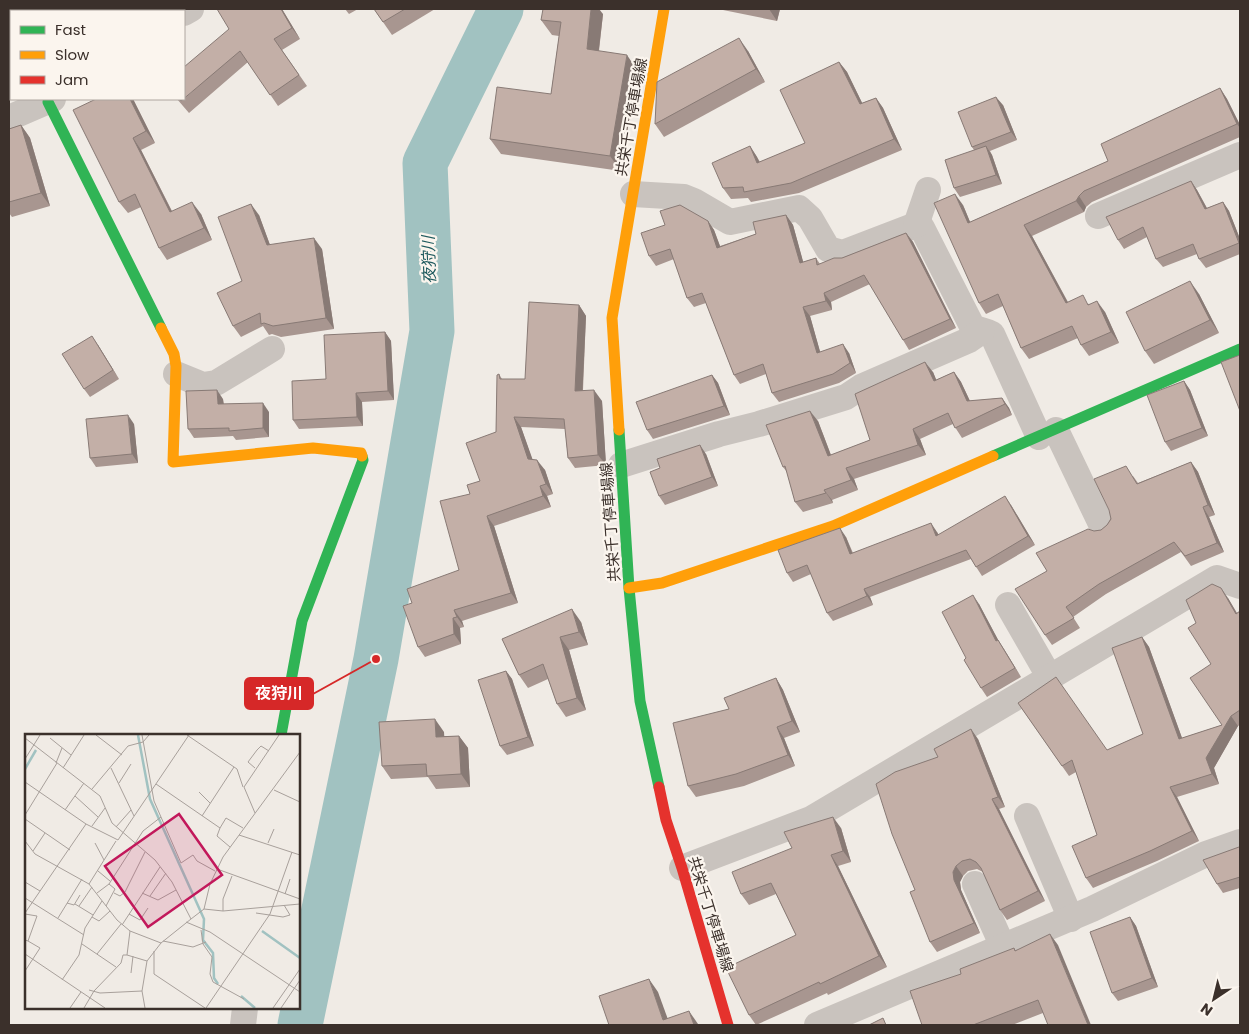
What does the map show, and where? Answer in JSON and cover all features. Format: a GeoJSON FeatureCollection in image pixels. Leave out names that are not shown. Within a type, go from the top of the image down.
{"type":"FeatureCollection","features":[{"type":"Feature","properties":{"kind":"street","name":"共栄千丁停車場線"},"geometry":{"type":"LineString","coordinates":[[664,9],[612,318],[621,465],[629,588],[640,701],[666,820],[728,1025]]}},
{"type":"Feature","properties":{"kind":"street"},"geometry":{"type":"LineString","coordinates":[[10,113],[51,100],[174,354],[176,374],[174,462],[313,448],[361,453],[363,460],[302,621],[281,734]]}},
{"type":"Feature","properties":{"kind":"street"},"geometry":{"type":"LineString","coordinates":[[1098,216],[1240,155]]}},
{"type":"Feature","properties":{"kind":"street"},"geometry":{"type":"LineString","coordinates":[[916,226],[928,190]]}},
{"type":"Feature","properties":{"kind":"street"},"geometry":{"type":"LineString","coordinates":[[633,194],[684,197],[730,222],[798,208],[810,218],[828,249],[843,252],[916,226],[922,228],[972,326],[992,334],[1102,526]]}},
{"type":"Feature","properties":{"kind":"street"},"geometry":{"type":"LineString","coordinates":[[621,465],[719,434],[846,398],[861,387],[969,340],[982,331]]}},
{"type":"Feature","properties":{"kind":"street"},"geometry":{"type":"LineString","coordinates":[[176,374],[203,385],[216,383],[272,349]]}},
{"type":"Feature","properties":{"kind":"street"},"geometry":{"type":"LineString","coordinates":[[629,588],[662,583],[833,526],[1240,349]]}},
{"type":"Feature","properties":{"kind":"street"},"geometry":{"type":"LineString","coordinates":[[682,868],[811,819],[1217,578],[1240,586]]}},
{"type":"Feature","properties":{"kind":"street"},"geometry":{"type":"LineString","coordinates":[[1008,605],[1050,678]]}},
{"type":"Feature","properties":{"kind":"street"},"geometry":{"type":"LineString","coordinates":[[1027,816],[1070,919]]}},
{"type":"Feature","properties":{"kind":"street"},"geometry":{"type":"LineString","coordinates":[[817,1025],[1092,910],[1206,854],[1240,842]]}},
{"type":"Feature","properties":{"kind":"street"},"geometry":{"type":"LineString","coordinates":[[975,884],[1002,947]]}},
{"type":"Feature","properties":{"kind":"street"},"geometry":{"type":"LineString","coordinates":[[243,1025],[245,1009]]}},
{"type":"Feature","properties":{"kind":"building"},"geometry":{"type":"Polygon","coordinates":[[[217,9],[281,9],[292,28],[274,39],[299,75],[270,95],[240,51],[185,97],[185,66],[229,29],[217,9]]]}},
{"type":"Feature","properties":{"kind":"building"},"geometry":{"type":"Polygon","coordinates":[[[374,9],[405,9],[383,22],[374,9]]]}},
{"type":"Feature","properties":{"kind":"building"},"geometry":{"type":"Polygon","coordinates":[[[543,9],[591,9],[587,49],[627,55],[610,156],[490,139],[497,87],[551,94],[561,22],[541,20],[543,9]]]}},
{"type":"Feature","properties":{"kind":"building"},"geometry":{"type":"Polygon","coordinates":[[[739,38],[756,69],[655,124],[657,82],[739,38]]]}},
{"type":"Feature","properties":{"kind":"building"},"geometry":{"type":"Polygon","coordinates":[[[839,62],[860,104],[876,98],[894,139],[791,183],[744,192],[743,187],[723,188],[712,163],[750,146],[757,163],[805,143],[780,90],[839,62]]]}},
{"type":"Feature","properties":{"kind":"building"},"geometry":{"type":"Polygon","coordinates":[[[1220,88],[1237,124],[1084,191],[1076,201],[1024,225],[1066,303],[1083,295],[1088,305],[1097,301],[1111,332],[1081,345],[1072,326],[1021,348],[998,294],[979,303],[934,203],[955,194],[968,223],[1108,161],[1101,144],[1220,88]]]}},
{"type":"Feature","properties":{"kind":"building"},"geometry":{"type":"Polygon","coordinates":[[[996,97],[1011,132],[972,147],[958,112],[996,97]]]}},
{"type":"Feature","properties":{"kind":"building"},"geometry":{"type":"Polygon","coordinates":[[[94,100],[130,100],[146,131],[133,138],[170,212],[192,202],[204,228],[159,248],[135,194],[119,202],[73,110],[94,100]]]}},
{"type":"Feature","properties":{"kind":"building"},"geometry":{"type":"Polygon","coordinates":[[[21,125],[41,193],[9,202],[9,129],[21,125]]]}},
{"type":"Feature","properties":{"kind":"building"},"geometry":{"type":"Polygon","coordinates":[[[986,146],[996,175],[954,188],[945,160],[986,146]]]}},
{"type":"Feature","properties":{"kind":"building"},"geometry":{"type":"Polygon","coordinates":[[[1191,181],[1205,209],[1223,202],[1239,243],[1199,259],[1193,244],[1156,259],[1143,227],[1118,240],[1106,217],[1191,181]]]}},
{"type":"Feature","properties":{"kind":"building"},"geometry":{"type":"Polygon","coordinates":[[[251,204],[267,245],[314,238],[326,318],[273,326],[261,324],[260,313],[233,326],[217,293],[242,281],[218,217],[251,204]]]}},
{"type":"Feature","properties":{"kind":"building"},"geometry":{"type":"Polygon","coordinates":[[[680,205],[708,221],[717,248],[756,234],[753,222],[786,215],[800,263],[816,258],[817,265],[834,258],[842,258],[906,233],[950,319],[903,340],[864,275],[824,293],[826,301],[803,307],[817,353],[843,344],[850,363],[833,374],[772,393],[763,364],[734,375],[702,293],[687,298],[670,249],[649,256],[641,233],[665,225],[660,211],[680,205]]]}},
{"type":"Feature","properties":{"kind":"building"},"geometry":{"type":"Polygon","coordinates":[[[1190,281],[1210,320],[1145,351],[1126,312],[1190,281]]]}},
{"type":"Feature","properties":{"kind":"building"},"geometry":{"type":"Polygon","coordinates":[[[529,302],[579,305],[575,391],[594,390],[598,455],[568,458],[564,419],[514,417],[528,459],[537,460],[546,484],[540,486],[543,496],[487,516],[511,593],[454,610],[457,617],[453,618],[454,634],[418,647],[403,606],[412,603],[407,589],[459,570],[440,501],[470,494],[467,485],[480,481],[466,443],[496,432],[497,375],[499,374],[500,379],[525,379],[529,302]]]}},
{"type":"Feature","properties":{"kind":"building"},"geometry":{"type":"Polygon","coordinates":[[[385,332],[388,391],[356,393],[357,417],[293,420],[292,381],[326,379],[324,335],[385,332]]]}},
{"type":"Feature","properties":{"kind":"building"},"geometry":{"type":"Polygon","coordinates":[[[92,336],[113,370],[84,389],[62,354],[92,336]]]}},
{"type":"Feature","properties":{"kind":"building"},"geometry":{"type":"Polygon","coordinates":[[[1240,355],[1240,411],[1221,362],[1240,355]]]}},
{"type":"Feature","properties":{"kind":"building"},"geometry":{"type":"Polygon","coordinates":[[[925,362],[934,381],[954,372],[967,401],[1002,398],[1005,404],[955,428],[948,413],[913,429],[918,445],[846,468],[851,480],[824,490],[826,493],[795,502],[785,466],[783,467],[766,425],[810,411],[828,456],[870,440],[855,394],[925,362]]]}},
{"type":"Feature","properties":{"kind":"building"},"geometry":{"type":"Polygon","coordinates":[[[712,375],[724,406],[647,430],[636,402],[712,375]]]}},
{"type":"Feature","properties":{"kind":"building"},"geometry":{"type":"Polygon","coordinates":[[[1184,381],[1202,428],[1165,442],[1147,395],[1184,381]]]}},
{"type":"Feature","properties":{"kind":"building"},"geometry":{"type":"Polygon","coordinates":[[[217,390],[218,404],[263,403],[263,428],[229,431],[229,428],[188,429],[186,391],[217,390]]]}},
{"type":"Feature","properties":{"kind":"building"},"geometry":{"type":"Polygon","coordinates":[[[128,415],[132,454],[90,458],[86,419],[128,415]]]}},
{"type":"Feature","properties":{"kind":"building"},"geometry":{"type":"Polygon","coordinates":[[[700,445],[712,477],[659,496],[650,472],[660,468],[657,459],[700,445]]]}},
{"type":"Feature","properties":{"kind":"building"},"geometry":{"type":"Polygon","coordinates":[[[1191,462],[1208,505],[1203,507],[1217,543],[1185,556],[1174,542],[1099,584],[1066,607],[1074,618],[1045,635],[1015,589],[1047,571],[1036,553],[1088,529],[1094,531],[1101,530],[1107,525],[1111,519],[1109,510],[1094,479],[1126,466],[1137,484],[1191,462]]]}},
{"type":"Feature","properties":{"kind":"building"},"geometry":{"type":"Polygon","coordinates":[[[1005,496],[1028,536],[976,567],[966,550],[864,589],[867,596],[827,613],[807,565],[787,573],[778,550],[840,528],[850,554],[931,523],[936,536],[1005,496]]]}},
{"type":"Feature","properties":{"kind":"building"},"geometry":{"type":"Polygon","coordinates":[[[1212,584],[1221,588],[1236,614],[1240,611],[1240,710],[1231,716],[1206,758],[1212,774],[1170,787],[1192,831],[1086,878],[1072,846],[1097,835],[1072,760],[1062,766],[1018,703],[1056,677],[1107,750],[1143,734],[1112,648],[1142,637],[1179,739],[1222,725],[1190,678],[1211,664],[1188,628],[1196,623],[1186,600],[1212,584]]]}},
{"type":"Feature","properties":{"kind":"building"},"geometry":{"type":"Polygon","coordinates":[[[973,595],[996,641],[998,640],[1015,668],[981,688],[964,660],[966,658],[942,612],[973,595]]]}},
{"type":"Feature","properties":{"kind":"building"},"geometry":{"type":"Polygon","coordinates":[[[572,609],[579,632],[560,637],[577,698],[557,704],[543,664],[519,675],[502,639],[572,609]]]}},
{"type":"Feature","properties":{"kind":"building"},"geometry":{"type":"Polygon","coordinates":[[[506,671],[528,737],[500,746],[478,680],[506,671]]]}},
{"type":"Feature","properties":{"kind":"building"},"geometry":{"type":"Polygon","coordinates":[[[776,678],[792,721],[777,727],[788,755],[736,774],[688,786],[673,723],[729,709],[724,698],[776,678]]]}},
{"type":"Feature","properties":{"kind":"building"},"geometry":{"type":"Polygon","coordinates":[[[435,719],[436,737],[459,736],[461,774],[427,776],[426,764],[382,766],[379,722],[435,719]]]}},
{"type":"Feature","properties":{"kind":"building"},"geometry":{"type":"Polygon","coordinates":[[[971,729],[998,797],[992,799],[1038,891],[1000,910],[981,868],[970,859],[962,861],[953,872],[954,880],[974,923],[930,942],[910,892],[915,890],[892,834],[876,784],[895,772],[938,757],[934,749],[971,729]]]}},
{"type":"Feature","properties":{"kind":"building"},"geometry":{"type":"Polygon","coordinates":[[[833,817],[843,851],[831,855],[879,956],[749,1015],[726,968],[796,935],[771,883],[741,894],[732,872],[792,848],[784,832],[833,817]]]}},
{"type":"Feature","properties":{"kind":"building"},"geometry":{"type":"Polygon","coordinates":[[[1240,846],[1240,877],[1217,884],[1203,860],[1240,846]]]}},
{"type":"Feature","properties":{"kind":"building"},"geometry":{"type":"Polygon","coordinates":[[[1130,917],[1152,978],[1112,993],[1090,932],[1130,917]]]}},
{"type":"Feature","properties":{"kind":"building"},"geometry":{"type":"Polygon","coordinates":[[[1050,934],[1088,1025],[1048,1025],[1038,1000],[973,1025],[922,1025],[910,991],[961,974],[960,969],[1014,948],[1015,951],[1050,934]]]}},
{"type":"Feature","properties":{"kind":"building"},"geometry":{"type":"Polygon","coordinates":[[[649,979],[663,1020],[689,1011],[694,1025],[609,1025],[599,996],[649,979]]]}},
{"type":"Feature","properties":{"kind":"building"},"geometry":{"type":"Polygon","coordinates":[[[883,1018],[886,1025],[869,1025],[883,1018]]]}},
{"type":"Feature","properties":{"kind":"waterway","name":"夜狩川"},"geometry":{"type":"LineString","coordinates":[[300,1025],[376,659],[432,331],[425,163],[501,9]]}},
{"type":"Feature","properties":{"kind":"traffic: fast"},"geometry":{"type":"LineString","coordinates":[[48,102],[161,328]]}},
{"type":"Feature","properties":{"kind":"traffic: fast"},"geometry":{"type":"LineString","coordinates":[[993,456],[1240,349]]}},
{"type":"Feature","properties":{"kind":"traffic: fast"},"geometry":{"type":"LineString","coordinates":[[619,430],[629,588],[640,701],[659,787]]}},
{"type":"Feature","properties":{"kind":"traffic: fast"},"geometry":{"type":"LineString","coordinates":[[281,734],[302,621],[363,460],[362,456]]}},
{"type":"Feature","properties":{"kind":"traffic: slow"},"geometry":{"type":"LineString","coordinates":[[619,430],[612,318],[664,9]]}},
{"type":"Feature","properties":{"kind":"traffic: slow"},"geometry":{"type":"LineString","coordinates":[[161,328],[174,354],[176,366],[173,462],[313,448],[361,453],[362,456]]}},
{"type":"Feature","properties":{"kind":"traffic: slow"},"geometry":{"type":"LineString","coordinates":[[629,588],[662,583],[833,526],[993,456]]}},
{"type":"Feature","properties":{"kind":"traffic: jam"},"geometry":{"type":"LineString","coordinates":[[659,787],[666,820],[728,1025]]}},
{"type":"Feature","properties":{"kind":"place","name":"夜狩川"},"geometry":{"type":"Point","coordinates":[376,659]}}]}
